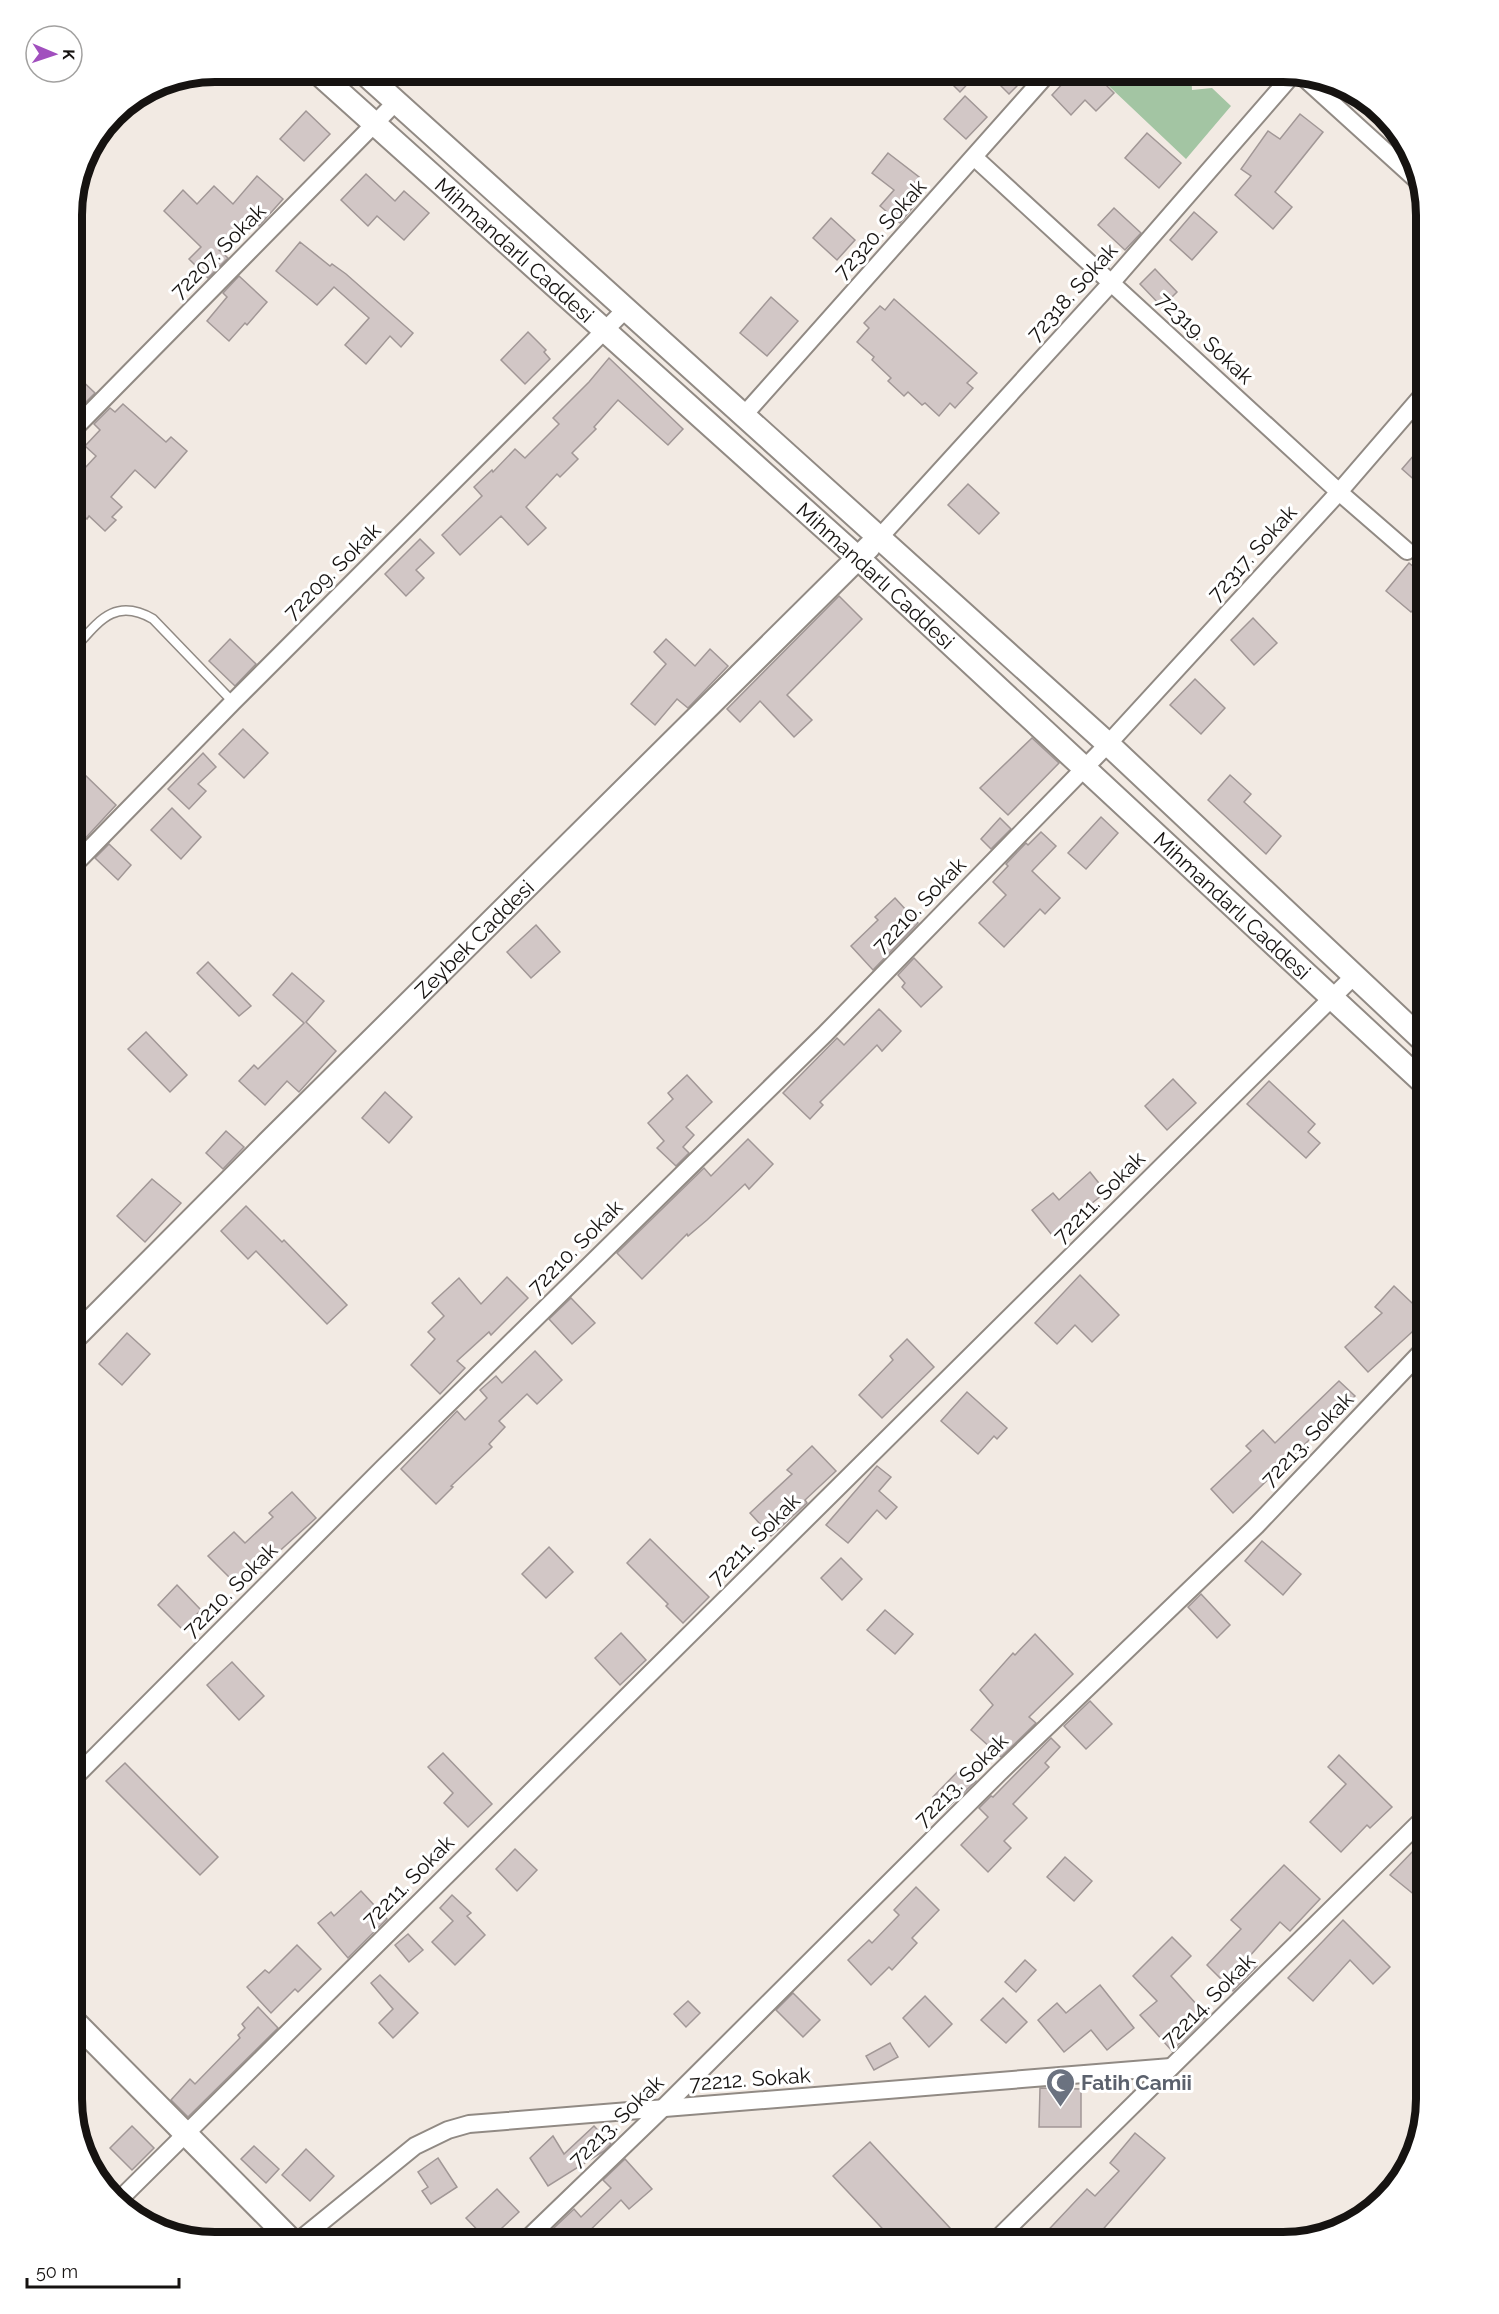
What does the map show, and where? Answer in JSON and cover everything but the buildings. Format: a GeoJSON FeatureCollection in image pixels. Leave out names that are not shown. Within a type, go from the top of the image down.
{"type":"FeatureCollection","features":[{"type":"Feature","properties":{"kind":"street","name":"Mihmandarlı Caddesi"},"geometry":{"type":"LineString","coordinates":[[329,83],[605,328],[858,558],[1417,1077]]}},
{"type":"Feature","properties":{"kind":"street","name":"Mihmandarlı Caddesi"},"geometry":{"type":"LineString","coordinates":[[375,83],[1108,744],[1417,1035]]}},
{"type":"Feature","properties":{"kind":"street","name":"72320. Sokak"},"geometry":{"type":"LineString","coordinates":[[744,415],[1039,83]]}},
{"type":"Feature","properties":{"kind":"street","name":"72318. Sokak"},"geometry":{"type":"LineString","coordinates":[[879,538],[1112,282],[1285,83]]}},
{"type":"Feature","properties":{"kind":"street"},"geometry":{"type":"LineString","coordinates":[[1312,86],[1409,173]]}},
{"type":"Feature","properties":{"kind":"street","name":"72207. Sokak"},"geometry":{"type":"LineString","coordinates":[[83,420],[396,102]]}},
{"type":"Feature","properties":{"kind":"street","name":"72319. Sokak"},"geometry":{"type":"LineString","coordinates":[[974,157],[1339,492],[1407,551]]}},
{"type":"Feature","properties":{"kind":"street","name":"72209. Sokak"},"geometry":{"type":"LineString","coordinates":[[83,856],[233,702],[626,309]]}},
{"type":"Feature","properties":{"kind":"street","name":"72317. Sokak"},"geometry":{"type":"LineString","coordinates":[[1108,744],[1339,492],[1417,402]]}},
{"type":"Feature","properties":{"kind":"street","name":"Zeybek Caddesi"},"geometry":{"type":"LineString","coordinates":[[82,1330],[879,538]]}},
{"type":"Feature","properties":{"kind":"street","name":"72210. Sokak"},"geometry":{"type":"LineString","coordinates":[[82,1770],[383,1468],[825,1034],[1108,744]]}},
{"type":"Feature","properties":{"kind":"street","name":"72211. Sokak"},"geometry":{"type":"LineString","coordinates":[[124,2194],[1354,976]]}},
{"type":"Feature","properties":{"kind":"street","name":"72213. Sokak"},"geometry":{"type":"LineString","coordinates":[[535,2231],[662,2109],[999,1773],[1256,1526],[1417,1357]]}},
{"type":"Feature","properties":{"kind":"street","name":"72214. Sokak"},"geometry":{"type":"LineString","coordinates":[[1004,2232],[1417,1825]]}},
{"type":"Feature","properties":{"kind":"street"},"geometry":{"type":"LineString","coordinates":[[82,2029],[284,2231]]}},
{"type":"Feature","properties":{"kind":"street","name":"72212. Sokak"},"geometry":{"type":"LineString","coordinates":[[309,2231],[416,2146],[448,2130],[493,2121],[1171,2067]]}},
{"type":"Feature","properties":{"kind":"lane"},"geometry":{"type":"LineString","coordinates":[[83,641],[110,614],[119,610],[143,614],[153,619],[233,702]]}},
{"type":"Feature","properties":{"kind":"green space"},"geometry":{"type":"Polygon","coordinates":[[[1106,83],[1192,83],[1192,90],[1212,88],[1231,106],[1186,159],[1106,83]]]}},
{"type":"Feature","properties":{"kind":"place","name":"Fatih Camii"},"geometry":{"type":"Point","coordinates":[1060,2108]}}]}
